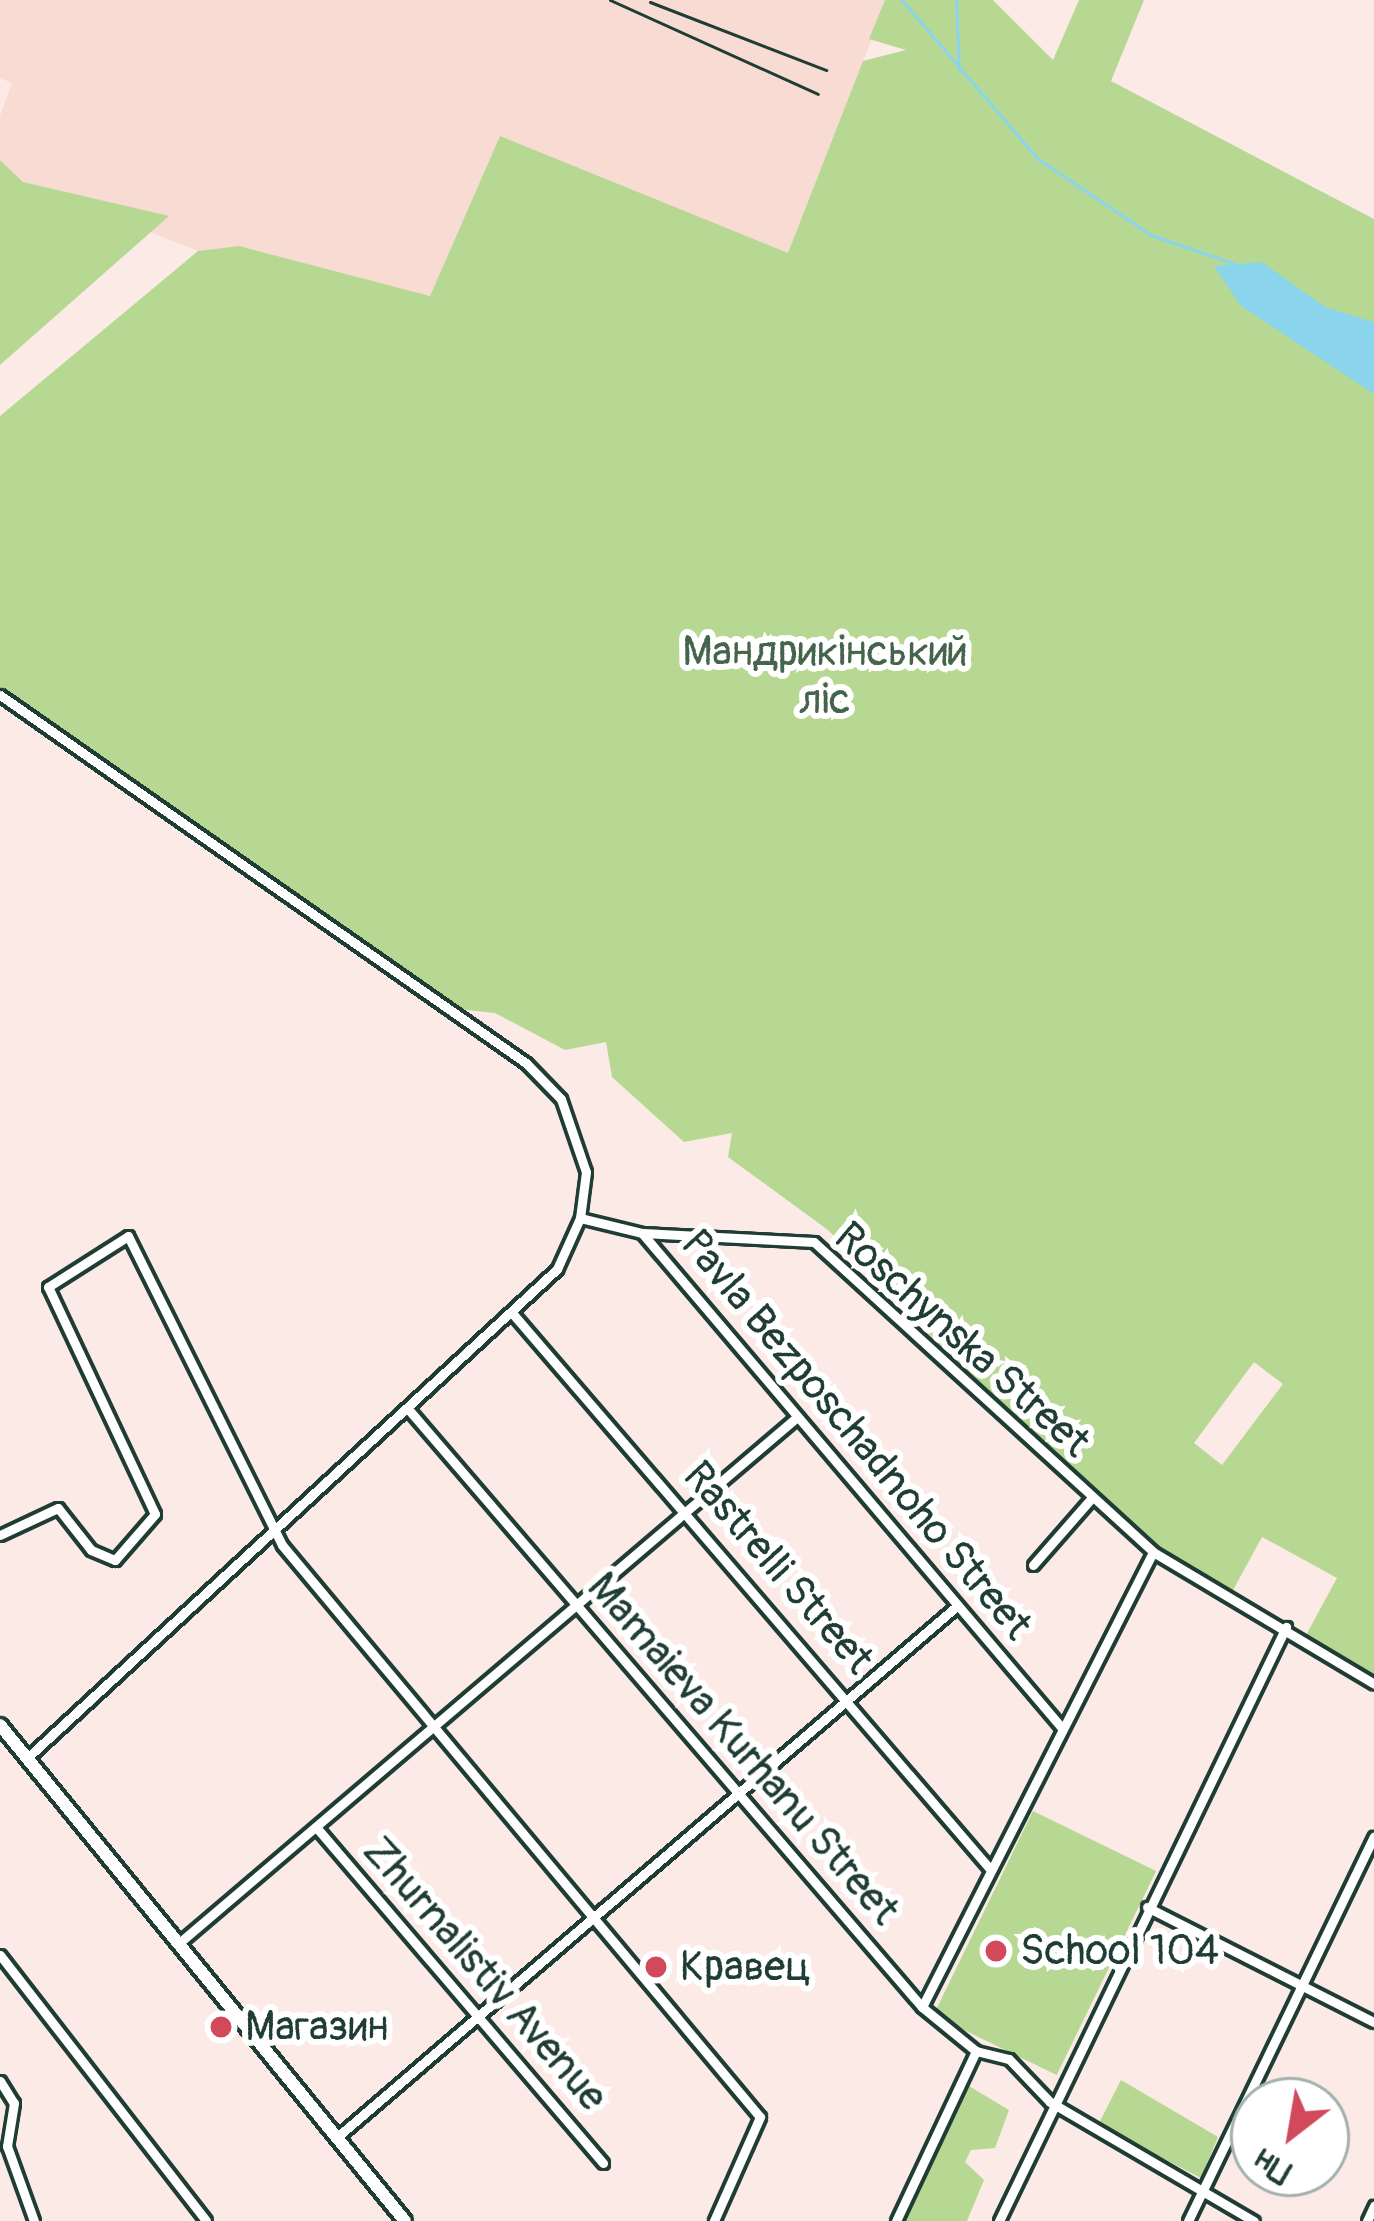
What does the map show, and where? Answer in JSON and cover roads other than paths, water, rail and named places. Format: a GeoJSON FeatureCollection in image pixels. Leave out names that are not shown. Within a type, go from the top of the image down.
{"type":"FeatureCollection","features":[{"type":"Feature","properties":{"kind":"main road"},"geometry":{"type":"LineString","coordinates":[[0,1725],[405,2221]]}},
{"type":"Feature","properties":{"kind":"street"},"geometry":{"type":"LineString","coordinates":[[0,695],[545,1080],[575,1126],[586,1172],[580,1218],[556,1269],[513,1314],[27,1758]]}},
{"type":"Feature","properties":{"kind":"street","name":"Pavla Bezposchadnoho Street"},"geometry":{"type":"LineString","coordinates":[[580,1218],[642,1232],[1062,1728]]}},
{"type":"Feature","properties":{"kind":"street","name":"Roschynska Street"},"geometry":{"type":"LineString","coordinates":[[642,1232],[814,1242],[1090,1500],[1153,1552],[1286,1627],[1374,1684]]}},
{"type":"Feature","properties":{"kind":"street"},"geometry":{"type":"LineString","coordinates":[[0,1535],[58,1508],[91,1550],[115,1560],[154,1514],[48,1287],[128,1236],[274,1530],[432,1729],[596,1917],[760,2117],[714,2221]]}},
{"type":"Feature","properties":{"kind":"street","name":"Rastrelli Street"},"geometry":{"type":"LineString","coordinates":[[513,1314],[990,1869]]}},
{"type":"Feature","properties":{"kind":"street","name":"Mamaieva Kurhanu Street"},"geometry":{"type":"LineString","coordinates":[[409,1410],[922,2007],[976,2050],[1010,2059],[1050,2102],[1254,2221]]}},
{"type":"Feature","properties":{"kind":"street"},"geometry":{"type":"LineString","coordinates":[[178,1943],[797,1417]]}},
{"type":"Feature","properties":{"kind":"street","name":"Roschynska Street"},"geometry":{"type":"LineString","coordinates":[[1033,1565],[1090,1500]]}},
{"type":"Feature","properties":{"kind":"street"},"geometry":{"type":"LineString","coordinates":[[922,2007],[1153,1552]]}},
{"type":"Feature","properties":{"kind":"street"},"geometry":{"type":"LineString","coordinates":[[336,2138],[957,1606]]}},
{"type":"Feature","properties":{"kind":"street"},"geometry":{"type":"LineString","coordinates":[[999,2221],[1050,2102],[1286,1627]]}},
{"type":"Feature","properties":{"kind":"street","name":"Zhurnalistiv Avenue"},"geometry":{"type":"LineString","coordinates":[[316,1827],[603,2163]]}},
{"type":"Feature","properties":{"kind":"street"},"geometry":{"type":"LineString","coordinates":[[1188,2221],[1374,1837]]}},
{"type":"Feature","properties":{"kind":"street"},"geometry":{"type":"LineString","coordinates":[[1147,1907],[1374,2022]]}},
{"type":"Feature","properties":{"kind":"street"},"geometry":{"type":"LineString","coordinates":[[0,1955],[206,2221]]}},
{"type":"Feature","properties":{"kind":"street"},"geometry":{"type":"LineString","coordinates":[[896,2221],[976,2050]]}},
{"type":"Feature","properties":{"kind":"street"},"geometry":{"type":"LineString","coordinates":[[0,2081],[14,2103],[7,2146],[34,2221]]}},
{"type":"Feature","properties":{"kind":"street"},"geometry":{"type":"LineString","coordinates":[[1366,2221],[1374,2206]]}},
{"type":"Feature","properties":{"kind":"water"},"geometry":{"type":"Polygon","coordinates":[[[1262,262],[1325,307],[1374,322],[1374,394],[1241,306],[1214,266],[1262,262]]]}},
{"type":"Feature","properties":{"kind":"waterway"},"geometry":{"type":"LineString","coordinates":[[902,0],[1038,159],[1151,235],[1235,264]]}},
{"type":"Feature","properties":{"kind":"waterway"},"geometry":{"type":"LineString","coordinates":[[956,0],[959,70]]}},
{"type":"Feature","properties":{"kind":"railway"},"geometry":{"type":"LineString","coordinates":[[610,0],[818,94]]}},
{"type":"Feature","properties":{"kind":"railway"},"geometry":{"type":"LineString","coordinates":[[650,2],[826,70]]}},
{"type":"Feature","properties":{"kind":"place","name":"School 104"},"geometry":{"type":"Point","coordinates":[996,1951]}},
{"type":"Feature","properties":{"kind":"place","name":"Кравец"},"geometry":{"type":"Point","coordinates":[656,1967]}},
{"type":"Feature","properties":{"kind":"place","name":"Магазин"},"geometry":{"type":"Point","coordinates":[221,2027]}},
{"type":"Feature","properties":{"kind":"park label","name":"Мандрикінський ліс"},"geometry":{"type":"Point","coordinates":[825,676]}}]}
